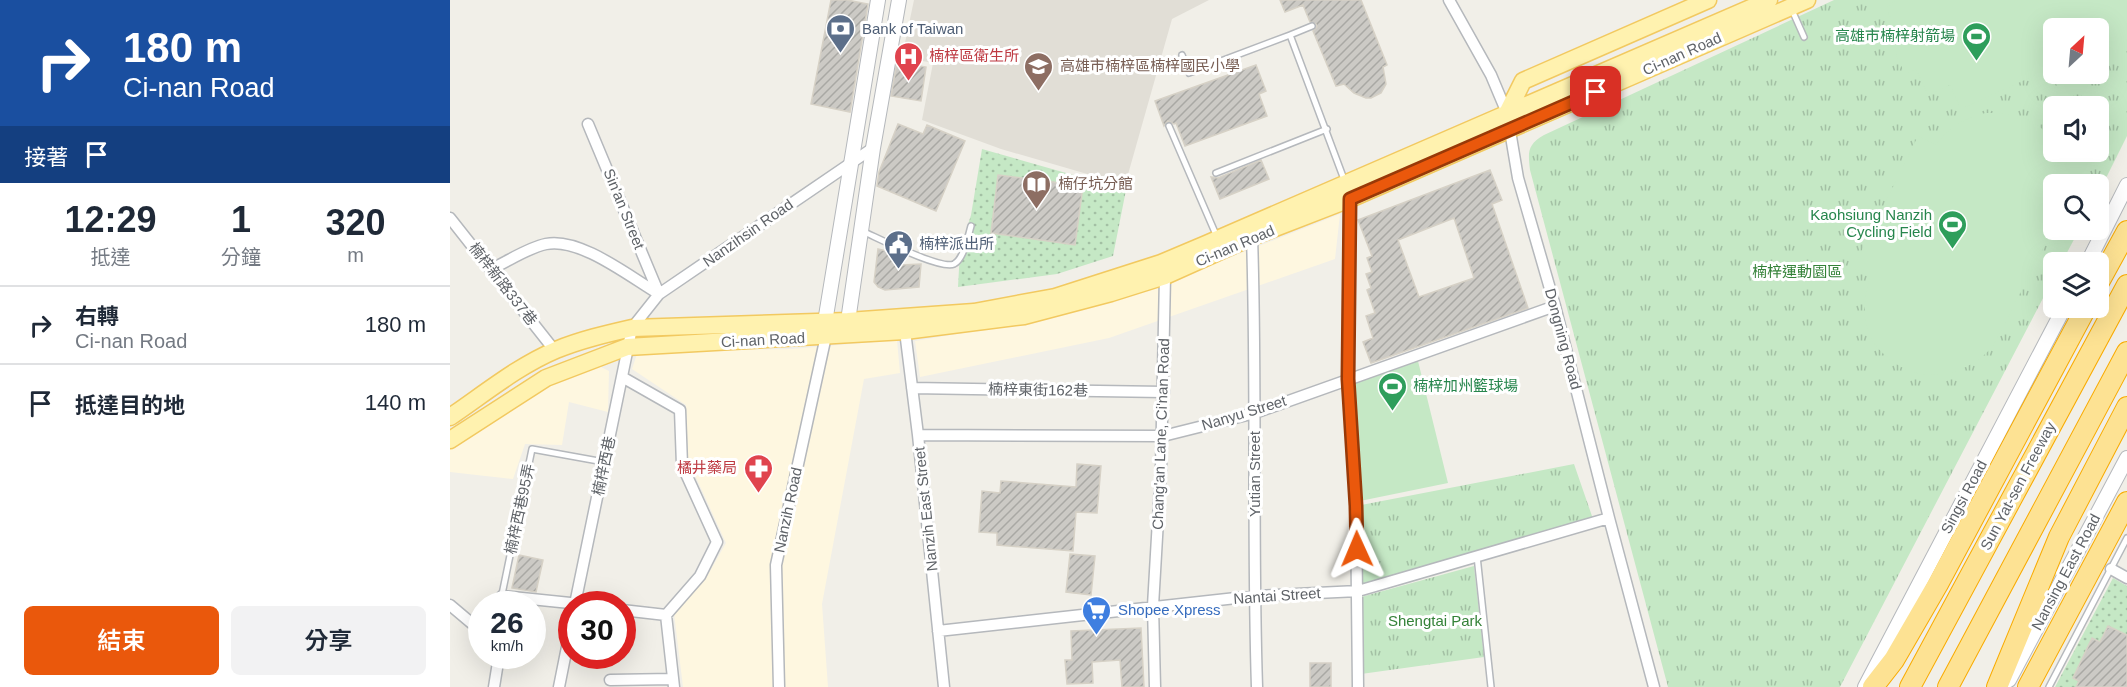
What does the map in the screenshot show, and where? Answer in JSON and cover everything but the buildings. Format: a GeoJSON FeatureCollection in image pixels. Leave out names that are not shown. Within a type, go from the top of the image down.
{"type":"FeatureCollection","features":[{"type":"Feature","properties":{"kind":"highway"},"geometry":{"type":"LineString","coordinates":[[2109,264],[2127,231]]}},
{"type":"Feature","properties":{"kind":"highway","name":"Sun Yat-sen Freeway"},"geometry":{"type":"LineString","coordinates":[[1910,687],[2127,285]]}},
{"type":"Feature","properties":{"kind":"highway"},"geometry":{"type":"LineString","coordinates":[[1873,687],[1894,660],[1938,584],[2081,318]]}},
{"type":"Feature","properties":{"kind":"highway"},"geometry":{"type":"LineString","coordinates":[[1948,687],[2127,352]]}},
{"type":"Feature","properties":{"kind":"highway"},"geometry":{"type":"LineString","coordinates":[[1997,687],[2059,537],[2127,407]]}},
{"type":"Feature","properties":{"kind":"highway"},"geometry":{"type":"LineString","coordinates":[[2028,687],[2127,502]]}},
{"type":"Feature","properties":{"kind":"main road"},"geometry":{"type":"LineString","coordinates":[[1508,122],[1524,81],[1708,0]]}},
{"type":"Feature","properties":{"kind":"main road","name":"Ci-nan Road"},"geometry":{"type":"LineString","coordinates":[[1508,122],[1769,0]]}},
{"type":"Feature","properties":{"kind":"main road","name":"Ci-nan Road"},"geometry":{"type":"LineString","coordinates":[[450,417],[531,363],[555,351],[632,328],[905,331],[1024,316],[1111,293],[1250,231],[1508,122],[1789,4],[1807,0]]}},
{"type":"Feature","properties":{"kind":"main road","name":"Ci-nan Road"},"geometry":{"type":"LineString","coordinates":[[450,440],[526,389],[566,369],[627,347],[826,329],[848,321],[962,313],[1055,297],[1163,269],[1218,239],[1250,231]]}},
{"type":"Feature","properties":{"kind":"street","name":"Nanzih Road"},"geometry":{"type":"LineString","coordinates":[[779,687],[776,565],[826,329],[878,0]]}},
{"type":"Feature","properties":{"kind":"street"},"geometry":{"type":"LineString","coordinates":[[848,321],[873,148],[899,0]]}},
{"type":"Feature","properties":{"kind":"street","name":"Dongning Road"},"geometry":{"type":"LineString","coordinates":[[1449,0],[1491,75],[1508,122],[1518,178],[1555,306],[1608,518],[1654,687]]}},
{"type":"Feature","properties":{"kind":"street","name":"Sin'an Street"},"geometry":{"type":"LineString","coordinates":[[588,124],[659,294]]}},
{"type":"Feature","properties":{"kind":"street","name":"Nanzihsin Road"},"geometry":{"type":"LineString","coordinates":[[632,328],[659,294],[873,148]]}},
{"type":"Feature","properties":{"kind":"street"},"geometry":{"type":"LineString","coordinates":[[2093,252],[2127,185]]}},
{"type":"Feature","properties":{"kind":"street"},"geometry":{"type":"LineString","coordinates":[[1348,191],[1348,379],[1356,506],[1358,687]]}},
{"type":"Feature","properties":{"kind":"street","name":"楠梓新路337巷"},"geometry":{"type":"LineString","coordinates":[[450,218],[555,351]]}},
{"type":"Feature","properties":{"kind":"street","name":"Yutian Street"},"geometry":{"type":"LineString","coordinates":[[1250,231],[1255,413],[1254,596],[1257,687]]}},
{"type":"Feature","properties":{"kind":"street"},"geometry":{"type":"LineString","coordinates":[[491,269],[535,247],[561,242],[583,249],[659,294]]}},
{"type":"Feature","properties":{"kind":"street","name":"Chang'an Lane, Ci'nan Road"},"geometry":{"type":"LineString","coordinates":[[1155,687],[1153,606],[1164,392],[1163,269]]}},
{"type":"Feature","properties":{"kind":"street","name":"Nanyu Street"},"geometry":{"type":"LineString","coordinates":[[918,435],[1162,436],[1255,413],[1555,306]]}},
{"type":"Feature","properties":{"kind":"street","name":"Singsi Road"},"geometry":{"type":"LineString","coordinates":[[1864,687],[2059,318]]}},
{"type":"Feature","properties":{"kind":"street","name":"楠梓西巷"},"geometry":{"type":"LineString","coordinates":[[578,591],[632,328]]}},
{"type":"Feature","properties":{"kind":"street","name":"Nanzih East Street"},"geometry":{"type":"LineString","coordinates":[[905,331],[944,687]]}},
{"type":"Feature","properties":{"kind":"street"},"geometry":{"type":"LineString","coordinates":[[610,680],[674,683],[666,615],[700,576],[717,542],[682,465],[680,410],[622,376]]}},
{"type":"Feature","properties":{"kind":"street","name":"楠梓東街162巷"},"geometry":{"type":"LineString","coordinates":[[912,388],[1164,392]]}},
{"type":"Feature","properties":{"kind":"street","name":"Nansing East Road"},"geometry":{"type":"LineString","coordinates":[[2005,687],[2127,458]]}},
{"type":"Feature","properties":{"kind":"street","name":"Nantai Street"},"geometry":{"type":"LineString","coordinates":[[938,631],[1254,596],[1358,591],[1608,518]]}},
{"type":"Feature","properties":{"kind":"street"},"geometry":{"type":"LineString","coordinates":[[2111,570],[2127,578]]}},
{"type":"Feature","properties":{"kind":"street"},"geometry":{"type":"LineString","coordinates":[[450,605],[468,620]]}},
{"type":"Feature","properties":{"kind":"street"},"geometry":{"type":"LineString","coordinates":[[636,612],[666,615]]}},
{"type":"Feature","properties":{"kind":"street"},"geometry":{"type":"LineString","coordinates":[[494,687],[497,669]]}},
{"type":"Feature","properties":{"kind":"street"},"geometry":{"type":"LineString","coordinates":[[559,687],[563,669]]}},
{"type":"Feature","properties":{"kind":"lane"},"geometry":{"type":"LineString","coordinates":[[1789,4],[1804,37]]}},
{"type":"Feature","properties":{"kind":"lane"},"geometry":{"type":"LineString","coordinates":[[1182,56],[1189,72],[1312,26]]}},
{"type":"Feature","properties":{"kind":"lane"},"geometry":{"type":"LineString","coordinates":[[1290,35],[1327,129],[1348,191]]}},
{"type":"Feature","properties":{"kind":"lane"},"geometry":{"type":"LineString","coordinates":[[1169,126],[1218,239]]}},
{"type":"Feature","properties":{"kind":"lane"},"geometry":{"type":"LineString","coordinates":[[1216,172],[1327,129]]}},
{"type":"Feature","properties":{"kind":"lane"},"geometry":{"type":"LineString","coordinates":[[860,231],[928,260],[952,265],[962,254],[971,226]]}},
{"type":"Feature","properties":{"kind":"lane"},"geometry":{"type":"LineString","coordinates":[[555,351],[566,369]]}},
{"type":"Feature","properties":{"kind":"lane","name":"楠梓西巷95弄"},"geometry":{"type":"LineString","coordinates":[[503,591],[532,449],[604,462]]}},
{"type":"Feature","properties":{"kind":"lane"},"geometry":{"type":"LineString","coordinates":[[2049,687],[2127,538]]}},
{"type":"Feature","properties":{"kind":"lane"},"geometry":{"type":"LineString","coordinates":[[1477,556],[1491,687]]}},
{"type":"Feature","properties":{"kind":"shaded area","name":"高雄市楠梓區楠梓國民小學"},"geometry":{"type":"Polygon","coordinates":[[[914,0],[1209,0],[1172,19],[1125,185],[1001,149],[922,120],[933,63],[902,57],[914,0]]]}},
{"type":"Feature","properties":{"kind":"shaded area"},"geometry":{"type":"Polygon","coordinates":[[[1340,214],[1335,259],[1109,338],[920,377],[915,341],[1028,322],[1140,293],[1340,214]]]}},
{"type":"Feature","properties":{"kind":"shaded area"},"geometry":{"type":"Polygon","coordinates":[[[897,340],[900,373],[864,379],[822,604],[828,687],[683,687],[674,613],[706,578],[726,543],[688,460],[686,405],[632,369],[638,351],[792,349],[897,340]]]}},
{"type":"Feature","properties":{"kind":"shaded area"},"geometry":{"type":"Polygon","coordinates":[[[599,366],[609,371],[608,412],[569,402],[562,445],[525,444],[513,479],[450,472],[450,449],[544,387],[599,366]]]}},
{"type":"Feature","properties":{"kind":"green space","name":"楠梓運動園區"},"geometry":{"type":"Polygon","coordinates":[[[1834,0],[2127,0],[2127,136],[2108,174],[2043,174],[2043,240],[2074,240],[2067,252],[2043,252],[2043,298],[1840,687],[1668,687],[1530,170],[1530,150],[1534,142],[1544,135],[1834,0]]]}},
{"type":"Feature","properties":{"kind":"green space","name":"高雄市楠梓射箭場"},"geometry":{"type":"Polygon","coordinates":[[[1896,0],[2127,0],[2127,40],[2109,48],[2109,18],[2043,18],[2043,72],[1961,109],[1950,85],[1928,95],[1916,69],[1905,74],[1894,50],[1903,45],[1886,8],[1896,0]]]}},
{"type":"Feature","properties":{"kind":"green space","name":"高雄市楠梓射箭場"},"geometry":{"type":"Polygon","coordinates":[[[2056,84],[2072,84],[2059,90],[2056,84]]]}},
{"type":"Feature","properties":{"kind":"green space","name":"Kaohsiung Nanzih Cycling Field"},"geometry":{"type":"Polygon","coordinates":[[[1985,113],[2014,115],[2031,121],[2043,130],[2043,162],[2066,162],[2068,174],[2043,174],[2043,240],[2047,240],[1993,346],[1971,364],[1958,370],[1944,374],[1917,373],[1891,360],[1872,339],[1867,329],[1865,314],[1865,299],[1870,277],[1853,268],[1918,136],[1936,145],[1946,133],[1970,118],[1985,113]]]}},
{"type":"Feature","properties":{"kind":"green space"},"geometry":{"type":"Polygon","coordinates":[[[982,149],[1126,190],[1113,256],[1057,274],[958,287],[960,251],[971,215],[982,149]]]}},
{"type":"Feature","properties":{"kind":"green space","name":"楠梓加州籃球場"},"geometry":{"type":"Polygon","coordinates":[[[1417,357],[1448,483],[1360,501],[1352,382],[1417,357]]]}},
{"type":"Feature","properties":{"kind":"green space"},"geometry":{"type":"Polygon","coordinates":[[[1574,464],[1593,519],[1358,591],[1356,506],[1574,464]]]}},
{"type":"Feature","properties":{"kind":"green space","name":"Shengtai Park"},"geometry":{"type":"Polygon","coordinates":[[[1474,566],[1484,657],[1361,674],[1361,597],[1474,566]]]}},
{"type":"Feature","properties":{"kind":"green space"},"geometry":{"type":"Polygon","coordinates":[[[2113,578],[2127,586],[2127,687],[2055,687],[2113,578]]]}},
{"type":"Feature","properties":{"kind":"place","name":"Bank of Taiwan"},"geometry":{"type":"Point","coordinates":[841,54]}},
{"type":"Feature","properties":{"kind":"place","name":"高雄市楠梓射箭場"},"geometry":{"type":"Point","coordinates":[1976,62]}},
{"type":"Feature","properties":{"kind":"place","name":"楠梓區衛生所"},"geometry":{"type":"Point","coordinates":[908,82]}},
{"type":"Feature","properties":{"kind":"place","name":"高雄市楠梓區楠梓國民小學"},"geometry":{"type":"Point","coordinates":[1039,92]}},
{"type":"Feature","properties":{"kind":"place","name":"楠仔坑分館"},"geometry":{"type":"Point","coordinates":[1037,210]}},
{"type":"Feature","properties":{"kind":"place","name":"Kaohsiung Nanzih Cycling Field"},"geometry":{"type":"Point","coordinates":[1953,250]}},
{"type":"Feature","properties":{"kind":"place","name":"楠梓派出所"},"geometry":{"type":"Point","coordinates":[898,270]}},
{"type":"Feature","properties":{"kind":"place","name":"楠梓加州籃球場"},"geometry":{"type":"Point","coordinates":[1392,412]}},
{"type":"Feature","properties":{"kind":"place","name":"橘井藥局"},"geometry":{"type":"Point","coordinates":[758,494]}},
{"type":"Feature","properties":{"kind":"place","name":"Shopee Xpress"},"geometry":{"type":"Point","coordinates":[1097,636]}},
{"type":"Feature","properties":{"kind":"route"},"geometry":{"type":"LineString","coordinates":[[1357,549],[1348,379],[1350,199],[1596,92]]}}]}
